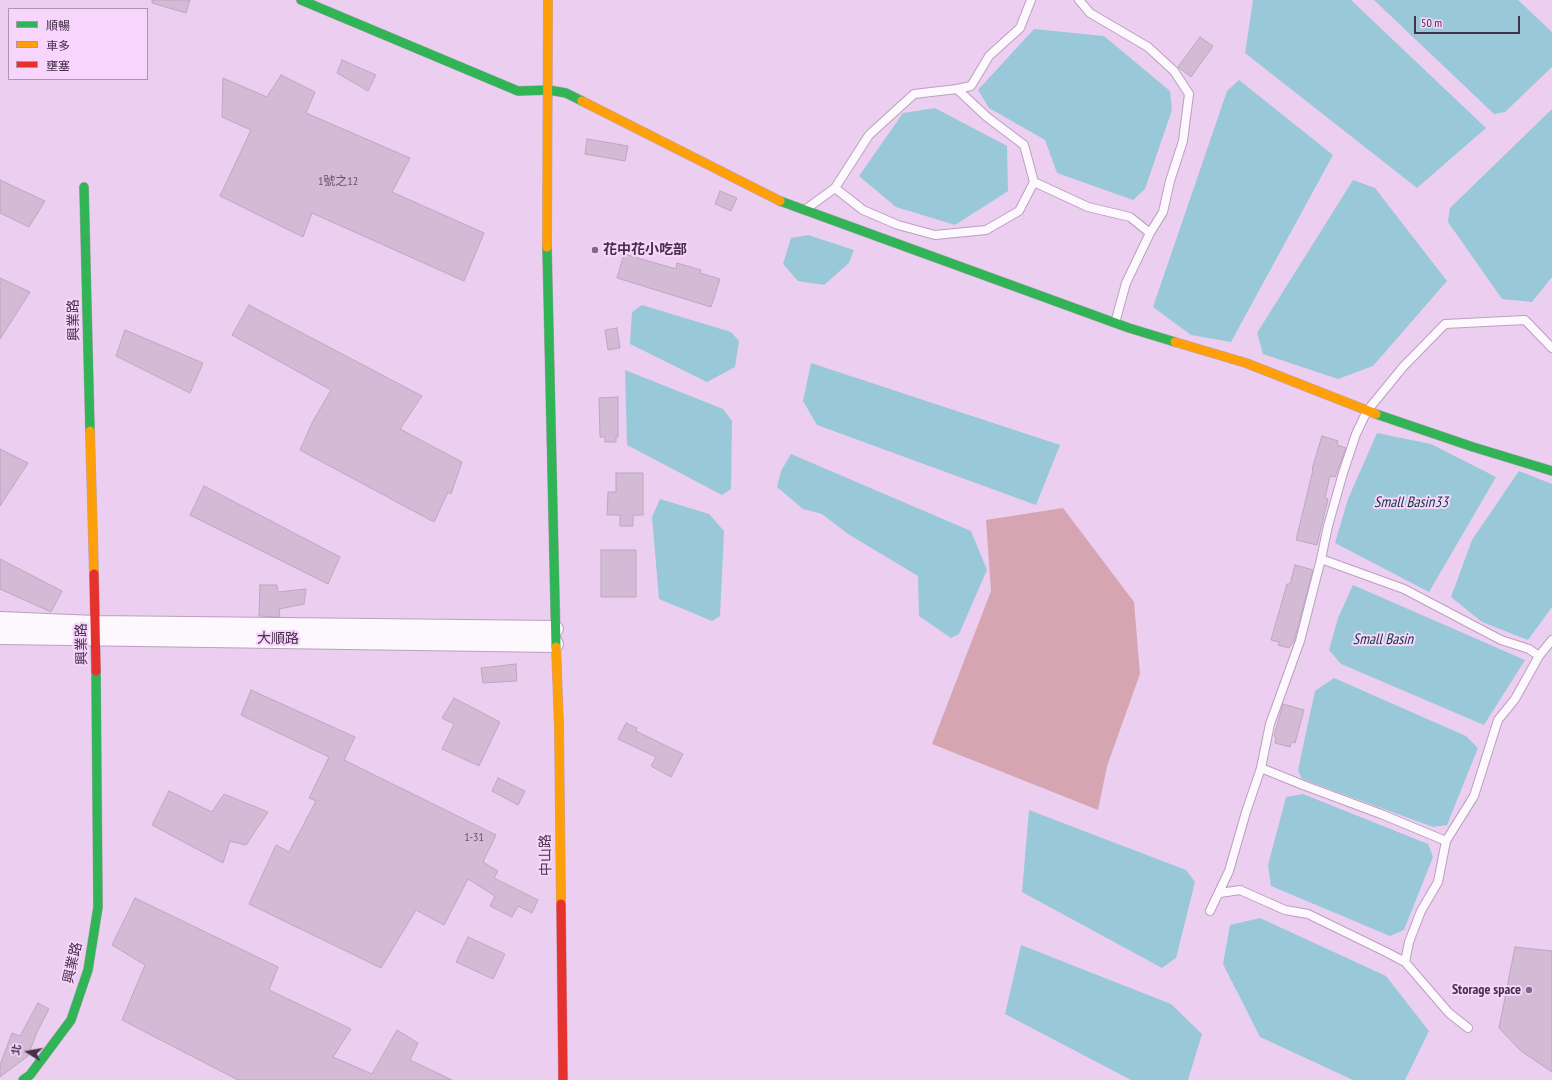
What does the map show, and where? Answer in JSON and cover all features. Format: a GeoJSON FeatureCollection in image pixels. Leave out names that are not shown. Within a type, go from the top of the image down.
{"type":"FeatureCollection","features":[{"type":"Feature","properties":{"kind":"street"},"geometry":{"type":"LineString","coordinates":[[301,0],[518,91],[549,90],[566,93],[788,205],[803,211],[1115,323],[1246,363],[1367,411],[1473,447],[1552,471]]}},
{"type":"Feature","properties":{"kind":"street","name":"中山路"},"geometry":{"type":"LineString","coordinates":[[548,0],[549,90],[547,251],[555,636],[559,726],[563,1080]]}},
{"type":"Feature","properties":{"kind":"street","name":"興業路"},"geometry":{"type":"LineString","coordinates":[[23,1080],[30,1075],[71,1020],[88,970],[98,907],[96,631],[84,187]]}},
{"type":"Feature","properties":{"kind":"street","name":"大順路"},"geometry":{"type":"LineString","coordinates":[[0,620],[96,631]]}},
{"type":"Feature","properties":{"kind":"street","name":"大順路"},"geometry":{"type":"LineString","coordinates":[[0,636],[96,631],[555,636]]}},
{"type":"Feature","properties":{"kind":"lane"},"geometry":{"type":"LineString","coordinates":[[803,211],[835,188],[869,135],[914,94],[971,86],[989,56],[1020,28],[1031,0]]}},
{"type":"Feature","properties":{"kind":"lane"},"geometry":{"type":"LineString","coordinates":[[1079,0],[1090,12],[1148,47],[1174,71],[1189,94],[1183,141],[1170,180],[1162,212],[1150,233],[1126,283],[1115,323]]}},
{"type":"Feature","properties":{"kind":"lane"},"geometry":{"type":"LineString","coordinates":[[835,188],[863,210],[898,225],[935,235],[986,230],[1019,211],[1034,182],[1024,145],[987,117],[957,89]]}},
{"type":"Feature","properties":{"kind":"lane"},"geometry":{"type":"LineString","coordinates":[[1034,182],[1088,207],[1130,217],[1150,233]]}},
{"type":"Feature","properties":{"kind":"lane"},"geometry":{"type":"LineString","coordinates":[[1210,911],[1220,893],[1229,871],[1261,768],[1270,724],[1300,641],[1328,526],[1343,473],[1356,434],[1367,411],[1403,367],[1445,324],[1525,320],[1552,348]]}},
{"type":"Feature","properties":{"kind":"lane"},"geometry":{"type":"LineString","coordinates":[[1321,559],[1404,589],[1501,640],[1528,649],[1539,656]]}},
{"type":"Feature","properties":{"kind":"lane"},"geometry":{"type":"LineString","coordinates":[[1405,962],[1408,942],[1421,911],[1438,882],[1446,842],[1474,796],[1498,720],[1515,700],[1539,656],[1552,640]]}},
{"type":"Feature","properties":{"kind":"lane"},"geometry":{"type":"LineString","coordinates":[[1261,768],[1382,814],[1446,842]]}},
{"type":"Feature","properties":{"kind":"lane"},"geometry":{"type":"LineString","coordinates":[[1220,893],[1240,890],[1285,910],[1308,914],[1405,962],[1449,1013],[1468,1028]]}},
{"type":"Feature","properties":{"kind":"shaded area"},"geometry":{"type":"Polygon","coordinates":[[[1063,508],[1134,602],[1140,674],[1107,766],[1098,810],[932,744],[991,591],[986,520],[1063,508]]]}},
{"type":"Feature","properties":{"kind":"water"},"geometry":{"type":"Polygon","coordinates":[[[1253,0],[1351,0],[1486,128],[1417,188],[1245,53],[1253,0]]]}},
{"type":"Feature","properties":{"kind":"water"},"geometry":{"type":"Polygon","coordinates":[[[1374,0],[1518,0],[1552,32],[1552,67],[1505,112],[1494,114],[1374,0]]]}},
{"type":"Feature","properties":{"kind":"water"},"geometry":{"type":"Polygon","coordinates":[[[1034,29],[1104,36],[1170,91],[1172,110],[1145,189],[1133,200],[1057,173],[1045,140],[989,108],[978,90],[1034,29]]]}},
{"type":"Feature","properties":{"kind":"water"},"geometry":{"type":"Polygon","coordinates":[[[1239,80],[1333,155],[1231,342],[1191,335],[1153,307],[1227,91],[1239,80]]]}},
{"type":"Feature","properties":{"kind":"water"},"geometry":{"type":"Polygon","coordinates":[[[935,108],[1007,146],[1008,191],[955,225],[896,207],[859,176],[903,113],[935,108]]]}},
{"type":"Feature","properties":{"kind":"water"},"geometry":{"type":"Polygon","coordinates":[[[1552,109],[1552,277],[1532,302],[1502,299],[1448,222],[1450,208],[1552,109]]]}},
{"type":"Feature","properties":{"kind":"water"},"geometry":{"type":"Polygon","coordinates":[[[1353,180],[1375,188],[1447,281],[1373,366],[1338,379],[1263,354],[1257,333],[1353,180]]]}},
{"type":"Feature","properties":{"kind":"water"},"geometry":{"type":"Polygon","coordinates":[[[808,235],[854,250],[849,263],[824,285],[798,281],[783,264],[791,238],[808,235]]]}},
{"type":"Feature","properties":{"kind":"water"},"geometry":{"type":"Polygon","coordinates":[[[642,305],[731,332],[739,341],[735,367],[707,382],[630,344],[632,312],[642,305]]]}},
{"type":"Feature","properties":{"kind":"water"},"geometry":{"type":"Polygon","coordinates":[[[811,363],[1060,445],[1036,505],[817,425],[803,401],[811,363]]]}},
{"type":"Feature","properties":{"kind":"water"},"geometry":{"type":"Polygon","coordinates":[[[625,370],[723,409],[732,421],[731,489],[722,495],[627,445],[625,370]]]}},
{"type":"Feature","properties":{"kind":"water","name":"Small Basin33"},"geometry":{"type":"Polygon","coordinates":[[[1377,433],[1431,444],[1496,477],[1429,592],[1335,543],[1348,499],[1377,433]]]}},
{"type":"Feature","properties":{"kind":"water"},"geometry":{"type":"Polygon","coordinates":[[[791,454],[971,531],[987,570],[959,634],[951,638],[919,616],[918,576],[848,534],[822,514],[803,509],[777,487],[781,471],[791,454]]]}},
{"type":"Feature","properties":{"kind":"water"},"geometry":{"type":"Polygon","coordinates":[[[1519,471],[1552,484],[1552,607],[1528,640],[1482,622],[1451,597],[1472,540],[1519,471]]]}},
{"type":"Feature","properties":{"kind":"water"},"geometry":{"type":"Polygon","coordinates":[[[660,499],[709,514],[724,531],[720,616],[712,621],[659,599],[652,517],[660,499]]]}},
{"type":"Feature","properties":{"kind":"water","name":"Small Basin"},"geometry":{"type":"Polygon","coordinates":[[[1353,585],[1525,660],[1484,725],[1341,664],[1329,650],[1338,618],[1353,585]]]}},
{"type":"Feature","properties":{"kind":"water"},"geometry":{"type":"Polygon","coordinates":[[[1334,678],[1466,736],[1478,748],[1447,825],[1433,827],[1302,779],[1298,770],[1315,691],[1334,678]]]}},
{"type":"Feature","properties":{"kind":"water"},"geometry":{"type":"Polygon","coordinates":[[[1303,794],[1428,844],[1433,857],[1404,930],[1390,936],[1271,886],[1268,865],[1286,797],[1303,794]]]}},
{"type":"Feature","properties":{"kind":"water"},"geometry":{"type":"Polygon","coordinates":[[[1029,810],[1186,870],[1195,882],[1176,958],[1162,968],[1022,892],[1029,810]]]}},
{"type":"Feature","properties":{"kind":"water"},"geometry":{"type":"Polygon","coordinates":[[[1260,918],[1386,976],[1429,1031],[1405,1080],[1353,1080],[1260,1037],[1223,964],[1230,925],[1260,918]]]}},
{"type":"Feature","properties":{"kind":"water"},"geometry":{"type":"Polygon","coordinates":[[[1021,945],[1171,1004],[1202,1034],[1188,1080],[1131,1080],[1005,1014],[1021,945]]]}},
{"type":"Feature","properties":{"kind":"building"},"geometry":{"type":"Polygon","coordinates":[[[152,0],[190,0],[186,13],[152,3],[152,0]]]}},
{"type":"Feature","properties":{"kind":"building"},"geometry":{"type":"Polygon","coordinates":[[[1200,37],[1213,46],[1191,77],[1178,67],[1200,37]]]}},
{"type":"Feature","properties":{"kind":"building"},"geometry":{"type":"Polygon","coordinates":[[[342,60],[376,75],[368,91],[337,73],[342,60]]]}},
{"type":"Feature","properties":{"kind":"building"},"geometry":{"type":"Polygon","coordinates":[[[281,75],[315,92],[306,113],[410,158],[392,192],[484,233],[464,281],[312,213],[303,237],[220,196],[251,130],[222,117],[223,78],[267,97],[281,75]]]}},
{"type":"Feature","properties":{"kind":"building"},"geometry":{"type":"Polygon","coordinates":[[[587,139],[628,146],[625,161],[585,154],[587,139]]]}},
{"type":"Feature","properties":{"kind":"building"},"geometry":{"type":"Polygon","coordinates":[[[0,180],[45,201],[29,227],[0,213],[0,180]]]}},
{"type":"Feature","properties":{"kind":"building"},"geometry":{"type":"Polygon","coordinates":[[[720,191],[737,198],[731,211],[715,204],[720,191]]]}},
{"type":"Feature","properties":{"kind":"building"},"geometry":{"type":"Polygon","coordinates":[[[624,254],[676,269],[677,263],[701,270],[700,273],[720,279],[711,307],[617,278],[624,254]]]}},
{"type":"Feature","properties":{"kind":"building"},"geometry":{"type":"Polygon","coordinates":[[[0,278],[30,292],[0,339],[0,278]]]}},
{"type":"Feature","properties":{"kind":"building"},"geometry":{"type":"Polygon","coordinates":[[[249,305],[422,396],[400,429],[462,462],[451,494],[448,492],[434,522],[300,450],[312,423],[331,390],[232,335],[249,305]]]}},
{"type":"Feature","properties":{"kind":"building"},"geometry":{"type":"Polygon","coordinates":[[[617,328],[620,348],[608,350],[605,330],[617,328]]]}},
{"type":"Feature","properties":{"kind":"building"},"geometry":{"type":"Polygon","coordinates":[[[125,330],[203,363],[190,393],[116,356],[125,330]]]}},
{"type":"Feature","properties":{"kind":"building"},"geometry":{"type":"Polygon","coordinates":[[[618,397],[618,437],[616,437],[616,442],[605,442],[605,437],[600,437],[599,398],[618,397]]]}},
{"type":"Feature","properties":{"kind":"building"},"geometry":{"type":"Polygon","coordinates":[[[1322,436],[1338,441],[1337,445],[1346,448],[1335,477],[1330,476],[1325,498],[1328,499],[1317,545],[1296,540],[1312,469],[1322,436]]]}},
{"type":"Feature","properties":{"kind":"building"},"geometry":{"type":"Polygon","coordinates":[[[0,449],[28,463],[0,506],[0,449]]]}},
{"type":"Feature","properties":{"kind":"building"},"geometry":{"type":"Polygon","coordinates":[[[616,473],[643,473],[643,515],[633,515],[633,526],[620,526],[620,515],[607,515],[608,492],[616,492],[616,473]]]}},
{"type":"Feature","properties":{"kind":"building"},"geometry":{"type":"Polygon","coordinates":[[[204,486],[340,557],[328,584],[190,515],[204,486]]]}},
{"type":"Feature","properties":{"kind":"building"},"geometry":{"type":"Polygon","coordinates":[[[601,550],[636,550],[636,597],[601,597],[601,550]]]}},
{"type":"Feature","properties":{"kind":"building"},"geometry":{"type":"Polygon","coordinates":[[[0,559],[62,591],[51,612],[0,589],[0,559]]]}},
{"type":"Feature","properties":{"kind":"building"},"geometry":{"type":"Polygon","coordinates":[[[1295,565],[1313,570],[1294,641],[1289,648],[1278,645],[1279,642],[1271,640],[1287,584],[1290,584],[1295,565]]]}},
{"type":"Feature","properties":{"kind":"building"},"geometry":{"type":"Polygon","coordinates":[[[260,585],[277,585],[278,592],[306,589],[304,604],[279,609],[280,617],[259,616],[260,585]]]}},
{"type":"Feature","properties":{"kind":"building"},"geometry":{"type":"Polygon","coordinates":[[[516,664],[517,681],[483,683],[481,668],[516,664]]]}},
{"type":"Feature","properties":{"kind":"building"},"geometry":{"type":"Polygon","coordinates":[[[251,690],[355,737],[344,760],[496,835],[483,862],[498,871],[494,878],[538,900],[532,913],[518,906],[512,917],[490,906],[495,896],[468,879],[444,925],[416,910],[381,968],[249,904],[276,845],[289,852],[316,801],[309,798],[329,757],[241,715],[251,690]]]}},
{"type":"Feature","properties":{"kind":"building"},"geometry":{"type":"Polygon","coordinates":[[[454,698],[500,722],[479,766],[442,749],[454,724],[442,718],[454,698]]]}},
{"type":"Feature","properties":{"kind":"building"},"geometry":{"type":"Polygon","coordinates":[[[1283,704],[1304,710],[1295,743],[1291,742],[1290,747],[1275,743],[1276,738],[1274,736],[1283,704]]]}},
{"type":"Feature","properties":{"kind":"building"},"geometry":{"type":"Polygon","coordinates":[[[626,723],[637,728],[636,731],[683,754],[671,777],[651,766],[656,757],[618,739],[626,723]]]}},
{"type":"Feature","properties":{"kind":"building"},"geometry":{"type":"Polygon","coordinates":[[[498,778],[525,791],[518,805],[492,791],[498,778]]]}},
{"type":"Feature","properties":{"kind":"building"},"geometry":{"type":"Polygon","coordinates":[[[169,791],[212,812],[224,794],[268,812],[246,845],[230,841],[223,863],[152,825],[169,791]]]}},
{"type":"Feature","properties":{"kind":"building"},"geometry":{"type":"Polygon","coordinates":[[[135,898],[278,967],[269,990],[351,1029],[333,1057],[372,1074],[397,1030],[418,1043],[410,1060],[452,1080],[238,1080],[122,1020],[145,965],[112,945],[135,898]]]}},
{"type":"Feature","properties":{"kind":"building"},"geometry":{"type":"Polygon","coordinates":[[[468,937],[505,954],[493,979],[456,962],[468,937]]]}},
{"type":"Feature","properties":{"kind":"building","name":"Storage space"},"geometry":{"type":"Polygon","coordinates":[[[1515,947],[1552,951],[1552,1072],[1521,1051],[1499,1028],[1515,947]]]}},
{"type":"Feature","properties":{"kind":"building"},"geometry":{"type":"Polygon","coordinates":[[[38,1003],[49,1009],[37,1032],[28,1056],[0,1077],[0,1065],[12,1033],[20,1036],[38,1003]]]}},
{"type":"Feature","properties":{"kind":"traffic: fast"},"geometry":{"type":"LineString","coordinates":[[301,0],[518,91],[549,90],[566,93],[582,101]]}},
{"type":"Feature","properties":{"kind":"traffic: fast"},"geometry":{"type":"LineString","coordinates":[[84,187],[90,431]]}},
{"type":"Feature","properties":{"kind":"traffic: fast"},"geometry":{"type":"LineString","coordinates":[[780,201],[1129,328],[1175,342]]}},
{"type":"Feature","properties":{"kind":"traffic: fast"},"geometry":{"type":"LineString","coordinates":[[547,247],[556,647]]}},
{"type":"Feature","properties":{"kind":"traffic: fast"},"geometry":{"type":"LineString","coordinates":[[1376,414],[1473,447],[1552,471]]}},
{"type":"Feature","properties":{"kind":"traffic: fast"},"geometry":{"type":"LineString","coordinates":[[23,1080],[30,1075],[71,1020],[88,970],[98,907],[96,671]]}},
{"type":"Feature","properties":{"kind":"traffic: slow"},"geometry":{"type":"LineString","coordinates":[[547,247],[548,0]]}},
{"type":"Feature","properties":{"kind":"traffic: slow"},"geometry":{"type":"LineString","coordinates":[[582,101],[780,201]]}},
{"type":"Feature","properties":{"kind":"traffic: slow"},"geometry":{"type":"LineString","coordinates":[[1175,342],[1246,363],[1376,414]]}},
{"type":"Feature","properties":{"kind":"traffic: slow"},"geometry":{"type":"LineString","coordinates":[[90,431],[94,574]]}},
{"type":"Feature","properties":{"kind":"traffic: slow"},"geometry":{"type":"LineString","coordinates":[[556,647],[559,726],[561,904]]}},
{"type":"Feature","properties":{"kind":"traffic: jam"},"geometry":{"type":"LineString","coordinates":[[94,574],[96,671]]}},
{"type":"Feature","properties":{"kind":"traffic: jam"},"geometry":{"type":"LineString","coordinates":[[561,904],[563,1080]]}},
{"type":"Feature","properties":{"kind":"place","name":"花中花小吃部"},"geometry":{"type":"Point","coordinates":[595,250]}},
{"type":"Feature","properties":{"kind":"place","name":"Storage space"},"geometry":{"type":"Point","coordinates":[1529,990]}}]}
